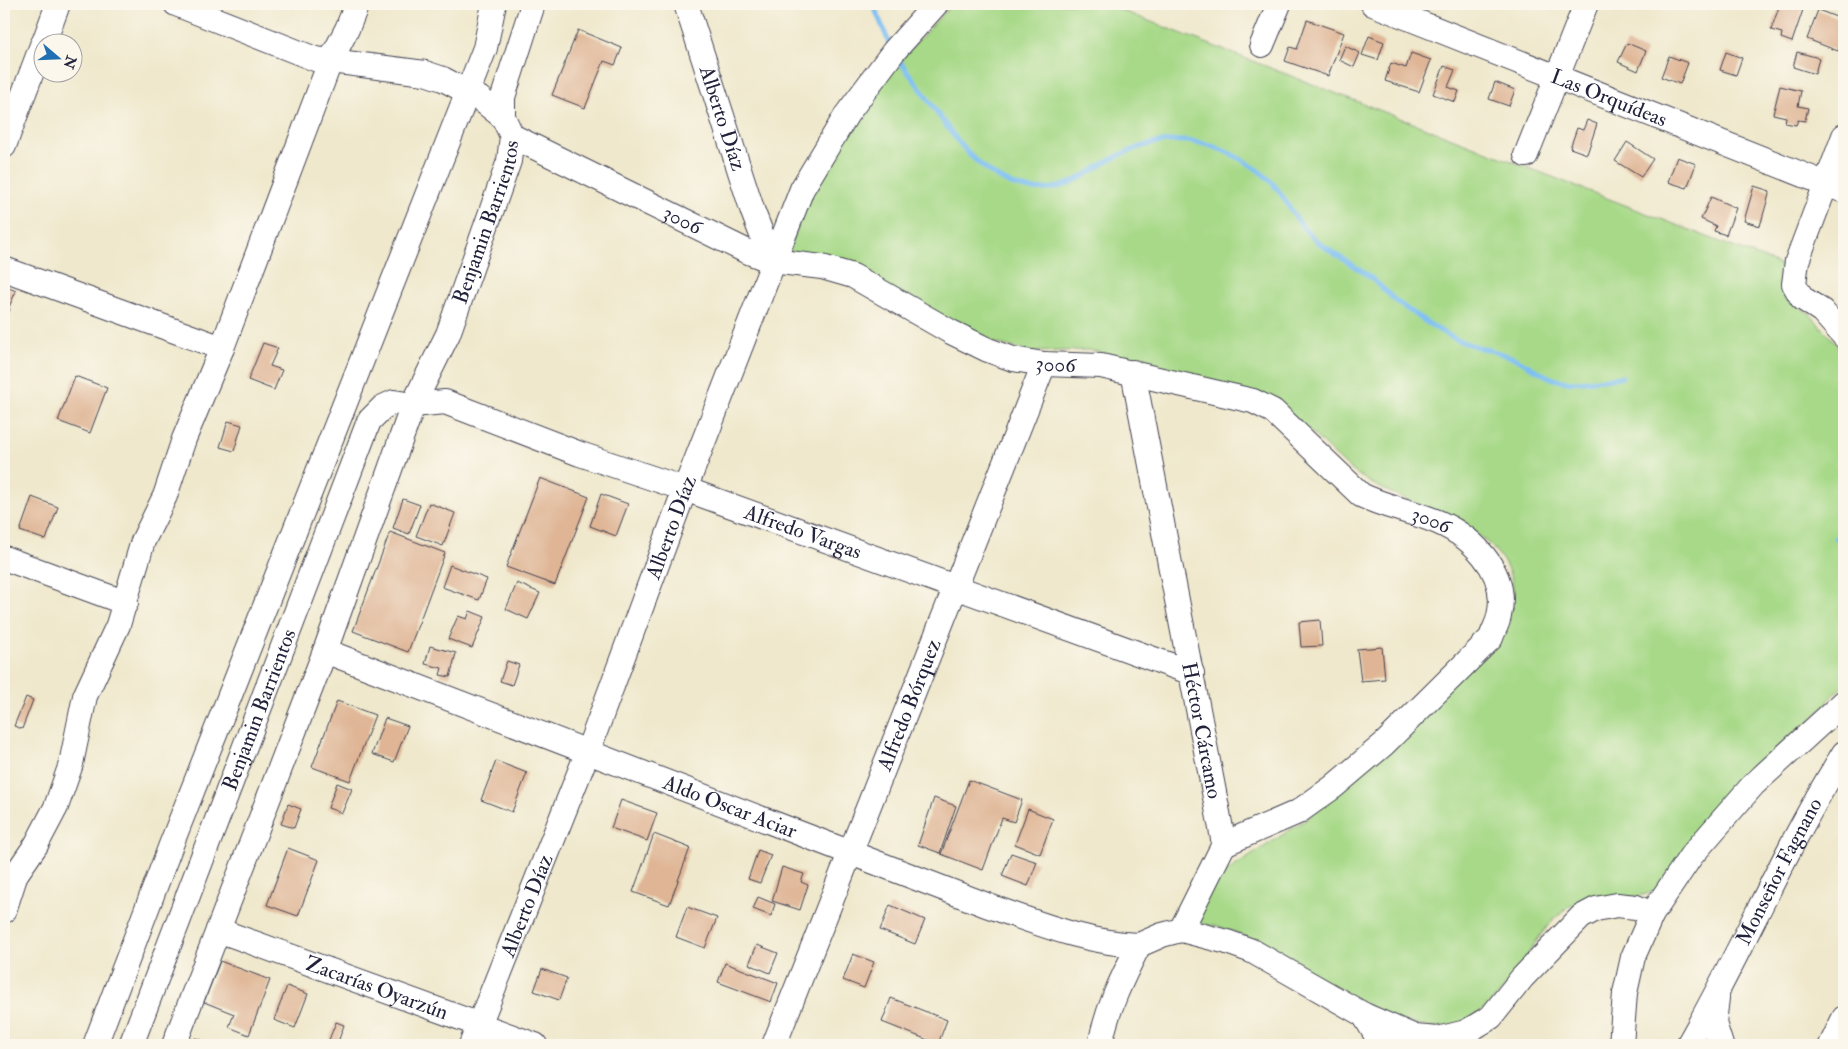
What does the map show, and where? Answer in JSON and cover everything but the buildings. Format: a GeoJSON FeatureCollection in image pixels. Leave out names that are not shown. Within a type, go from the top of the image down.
{"type":"FeatureCollection","features":[{"type":"Feature","properties":{"kind":"street"},"geometry":{"type":"LineString","coordinates":[[48,32],[58,4]]}},
{"type":"Feature","properties":{"kind":"street","name":"3006"},"geometry":{"type":"LineString","coordinates":[[176,4],[315,59],[425,73],[444,79],[468,92],[508,127],[746,251],[772,261],[822,267],[853,276],[988,350],[1013,359],[1044,364],[1102,366],[1253,400],[1273,411],[1361,495],[1379,504],[1431,519],[1468,538],[1487,560],[1496,576],[1500,596],[1499,616],[1491,638],[1476,655],[1384,744],[1333,788],[1298,812],[1224,844]]}},
{"type":"Feature","properties":{"kind":"street"},"geometry":{"type":"LineString","coordinates":[[4,911],[10,872],[36,845],[56,807],[71,764],[84,696],[118,625],[143,541],[165,496],[184,439],[222,348],[330,62],[348,29],[357,4]]}},
{"type":"Feature","properties":{"kind":"street"},"geometry":{"type":"LineString","coordinates":[[95,1045],[175,835],[485,48],[494,4]]}},
{"type":"Feature","properties":{"kind":"street","name":"Benjamin Barrientos"},"geometry":{"type":"LineString","coordinates":[[174,1045],[324,651],[413,404],[448,334],[509,161],[508,127],[502,97],[533,4]]}},
{"type":"Feature","properties":{"kind":"street","name":"Alberto Díaz"},"geometry":{"type":"LineString","coordinates":[[474,1035],[588,752],[772,261],[753,212],[686,4]]}},
{"type":"Feature","properties":{"kind":"street"},"geometry":{"type":"LineString","coordinates":[[772,261],[802,189],[837,129],[894,51],[936,4]]}},
{"type":"Feature","properties":{"kind":"street"},"geometry":{"type":"LineString","coordinates":[[1262,45],[1279,4]]}},
{"type":"Feature","properties":{"kind":"street","name":"Las Orquídeas"},"geometry":{"type":"LineString","coordinates":[[1373,4],[1835,187]]}},
{"type":"Feature","properties":{"kind":"street"},"geometry":{"type":"LineString","coordinates":[[1526,155],[1586,4]]}},
{"type":"Feature","properties":{"kind":"street"},"geometry":{"type":"LineString","coordinates":[[4,146],[32,73]]}},
{"type":"Feature","properties":{"kind":"street"},"geometry":{"type":"LineString","coordinates":[[1844,136],[1835,187],[1797,261],[1794,284],[1802,298],[1822,311],[1844,336]]}},
{"type":"Feature","properties":{"kind":"street"},"geometry":{"type":"LineString","coordinates":[[4,269],[222,348]]}},
{"type":"Feature","properties":{"kind":"street","name":"Alfredo Bórquez"},"geometry":{"type":"LineString","coordinates":[[774,1045],[1044,364]]}},
{"type":"Feature","properties":{"kind":"street","name":"Héctor Cárcamo"},"geometry":{"type":"LineString","coordinates":[[1133,372],[1224,844]]}},
{"type":"Feature","properties":{"kind":"street","name":"Benjamin Barrientos"},"geometry":{"type":"LineString","coordinates":[[134,1038],[370,421],[383,407],[394,402],[413,404]]}},
{"type":"Feature","properties":{"kind":"street","name":"Alfredo Vargas"},"geometry":{"type":"LineString","coordinates":[[413,404],[445,402],[580,454],[685,489],[1192,673]]}},
{"type":"Feature","properties":{"kind":"street"},"geometry":{"type":"LineString","coordinates":[[4,558],[126,603]]}},
{"type":"Feature","properties":{"kind":"street","name":"Aldo Oscar Aciar"},"geometry":{"type":"LineString","coordinates":[[324,651],[989,906],[1078,936],[1111,944],[1139,945]]}},
{"type":"Feature","properties":{"kind":"street"},"geometry":{"type":"LineString","coordinates":[[1620,1045],[1625,993],[1633,957],[1652,914],[1691,856],[1753,784],[1844,702]]}},
{"type":"Feature","properties":{"kind":"street","name":"Monseñor Fagnano"},"geometry":{"type":"LineString","coordinates":[[1688,1045],[1718,993],[1792,845],[1844,753]]}},
{"type":"Feature","properties":{"kind":"street"},"geometry":{"type":"LineString","coordinates":[[1181,930],[1224,844]]}},
{"type":"Feature","properties":{"kind":"street"},"geometry":{"type":"LineString","coordinates":[[1100,1045],[1104,1022],[1139,945],[1162,935],[1181,930],[1227,942],[1252,951],[1364,1015],[1415,1037],[1438,1038],[1466,1032],[1491,1017],[1522,978],[1581,917],[1596,909],[1617,906],[1636,907],[1652,914]]}},
{"type":"Feature","properties":{"kind":"street","name":"Zacarías Oyarzún"},"geometry":{"type":"LineString","coordinates":[[218,930],[474,1035],[535,1045]]}},
{"type":"Feature","properties":{"kind":"street"},"geometry":{"type":"LineString","coordinates":[[1718,993],[1714,1023],[1721,1045]]}},
{"type":"Feature","properties":{"kind":"street"},"geometry":{"type":"LineString","coordinates":[[1364,1015],[1382,1045]]}},
{"type":"Feature","properties":{"kind":"street"},"geometry":{"type":"LineString","coordinates":[[1831,1045],[1844,1018]]}},
{"type":"Feature","properties":{"kind":"street"},"geometry":{"type":"LineString","coordinates":[[134,1038],[164,1045]]}},
{"type":"Feature","properties":{"kind":"green space"},"geometry":{"type":"Polygon","coordinates":[[[952,4],[1105,4],[1780,265],[1785,299],[1809,313],[1836,343],[1844,357],[1844,684],[1654,891],[1632,897],[1587,899],[1575,903],[1564,910],[1544,931],[1501,993],[1491,1003],[1470,1018],[1445,1027],[1429,1027],[1397,1019],[1366,1005],[1243,935],[1223,928],[1195,922],[1215,883],[1226,872],[1308,818],[1512,609],[1513,587],[1506,565],[1492,547],[1474,532],[1453,520],[1366,480],[1347,466],[1294,418],[1252,395],[1203,378],[1105,353],[1088,350],[1032,352],[991,342],[787,254],[818,175],[893,68],[952,4]]]}},
{"type":"Feature","properties":{"kind":"waterway"},"geometry":{"type":"LineString","coordinates":[[873,4],[890,45]]}},
{"type":"Feature","properties":{"kind":"waterway"},"geometry":{"type":"LineString","coordinates":[[897,56],[963,147],[997,177],[1017,186],[1038,190],[1062,186],[1122,154],[1150,144],[1178,141],[1207,145],[1238,157],[1260,171],[1278,190],[1298,221],[1312,237],[1370,277],[1396,301],[1448,336],[1470,345],[1514,358],[1557,380],[1580,382],[1622,377]]}},
{"type":"Feature","properties":{"kind":"waterway"},"geometry":{"type":"LineString","coordinates":[[1835,538],[1844,540]]}}]}
